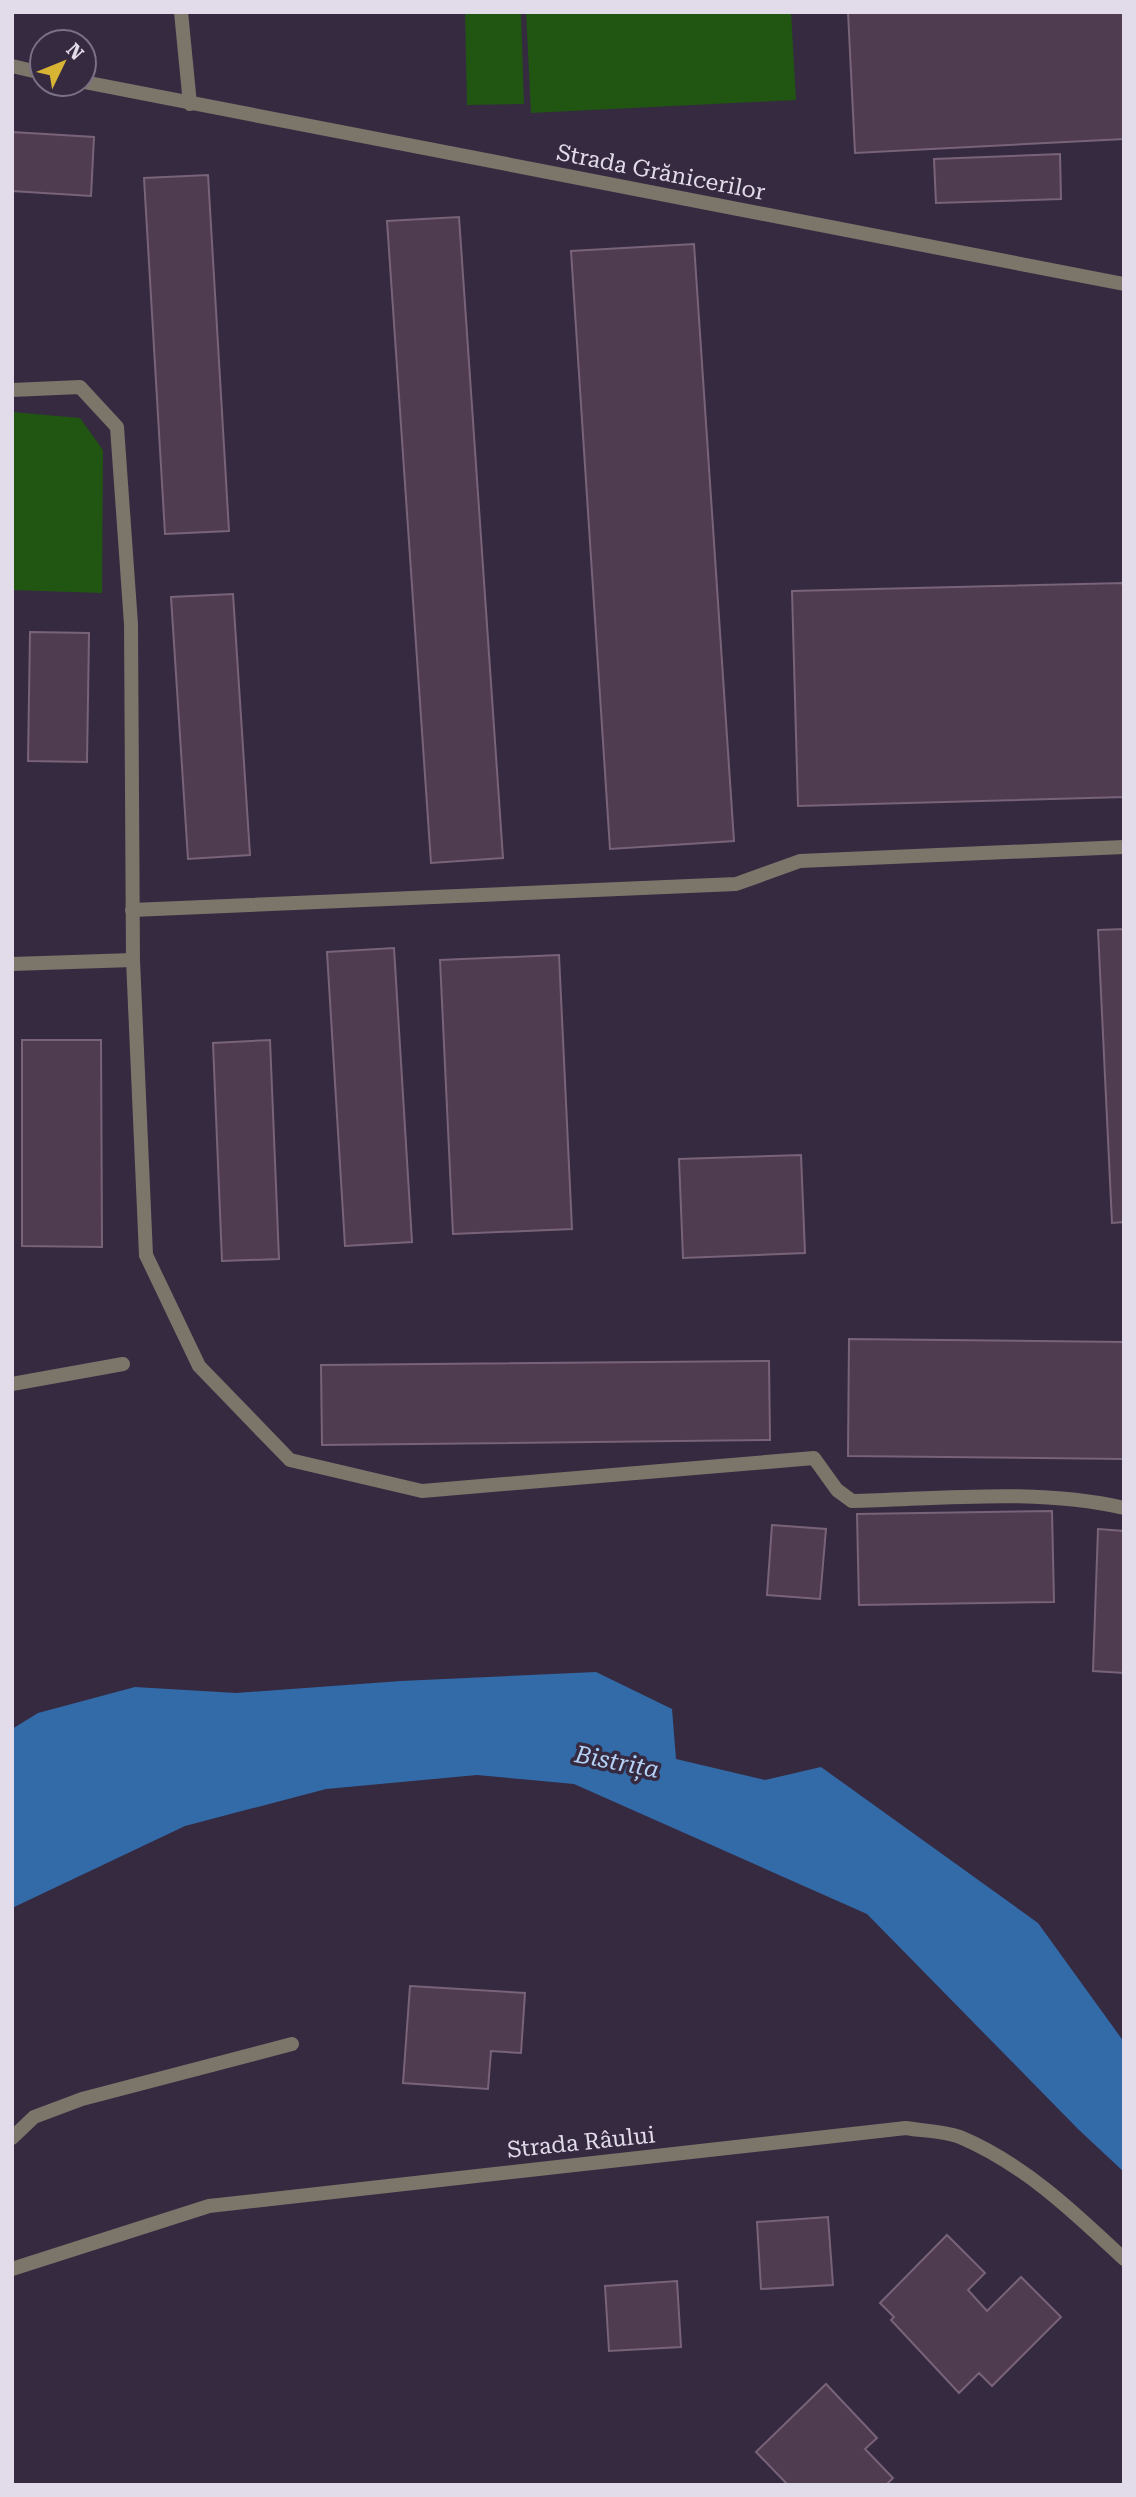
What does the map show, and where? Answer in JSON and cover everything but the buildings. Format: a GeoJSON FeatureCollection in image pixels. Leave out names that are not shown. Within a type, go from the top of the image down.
{"type":"FeatureCollection","features":[{"type":"Feature","properties":{"kind":"street"},"geometry":{"type":"LineString","coordinates":[[181,12],[190,104]]}},
{"type":"Feature","properties":{"kind":"street","name":"Strada Grănicerilor"},"geometry":{"type":"LineString","coordinates":[[98,85],[1124,284]]}},
{"type":"Feature","properties":{"kind":"street"},"geometry":{"type":"LineString","coordinates":[[12,390],[80,387],[117,427],[131,624],[133,960],[146,1255],[199,1366],[290,1460],[422,1491],[814,1458],[837,1490],[852,1501],[1026,1498],[1101,1503],[1124,1508]]}},
{"type":"Feature","properties":{"kind":"street"},"geometry":{"type":"LineString","coordinates":[[132,910],[736,884],[800,861],[1124,847]]}},
{"type":"Feature","properties":{"kind":"street"},"geometry":{"type":"LineString","coordinates":[[12,964],[133,960]]}},
{"type":"Feature","properties":{"kind":"street"},"geometry":{"type":"LineString","coordinates":[[12,1384],[123,1364]]}},
{"type":"Feature","properties":{"kind":"street"},"geometry":{"type":"LineString","coordinates":[[12,2138],[34,2117],[82,2099],[292,2045]]}},
{"type":"Feature","properties":{"kind":"street","name":"Strada Râului"},"geometry":{"type":"LineString","coordinates":[[12,2269],[209,2206],[906,2128],[958,2136],[1010,2165],[1054,2194],[1124,2259]]}},
{"type":"Feature","properties":{"kind":"green space"},"geometry":{"type":"Polygon","coordinates":[[[465,12],[521,12],[524,104],[467,105],[465,12]]]}},
{"type":"Feature","properties":{"kind":"green space"},"geometry":{"type":"Polygon","coordinates":[[[526,12],[791,12],[796,100],[531,113],[526,12]]]}},
{"type":"Feature","properties":{"kind":"green space"},"geometry":{"type":"Polygon","coordinates":[[[12,412],[80,418],[103,450],[102,593],[12,590],[12,412]]]}},
{"type":"Feature","properties":{"kind":"water","name":"Bistrița"},"geometry":{"type":"Polygon","coordinates":[[[596,1672],[672,1709],[676,1759],[765,1780],[821,1767],[1038,1923],[1124,2042],[1124,2172],[1078,2129],[867,1914],[574,1784],[477,1775],[326,1789],[185,1826],[12,1908],[12,1729],[38,1713],[135,1687],[236,1693],[401,1681],[596,1672]]]}}]}
